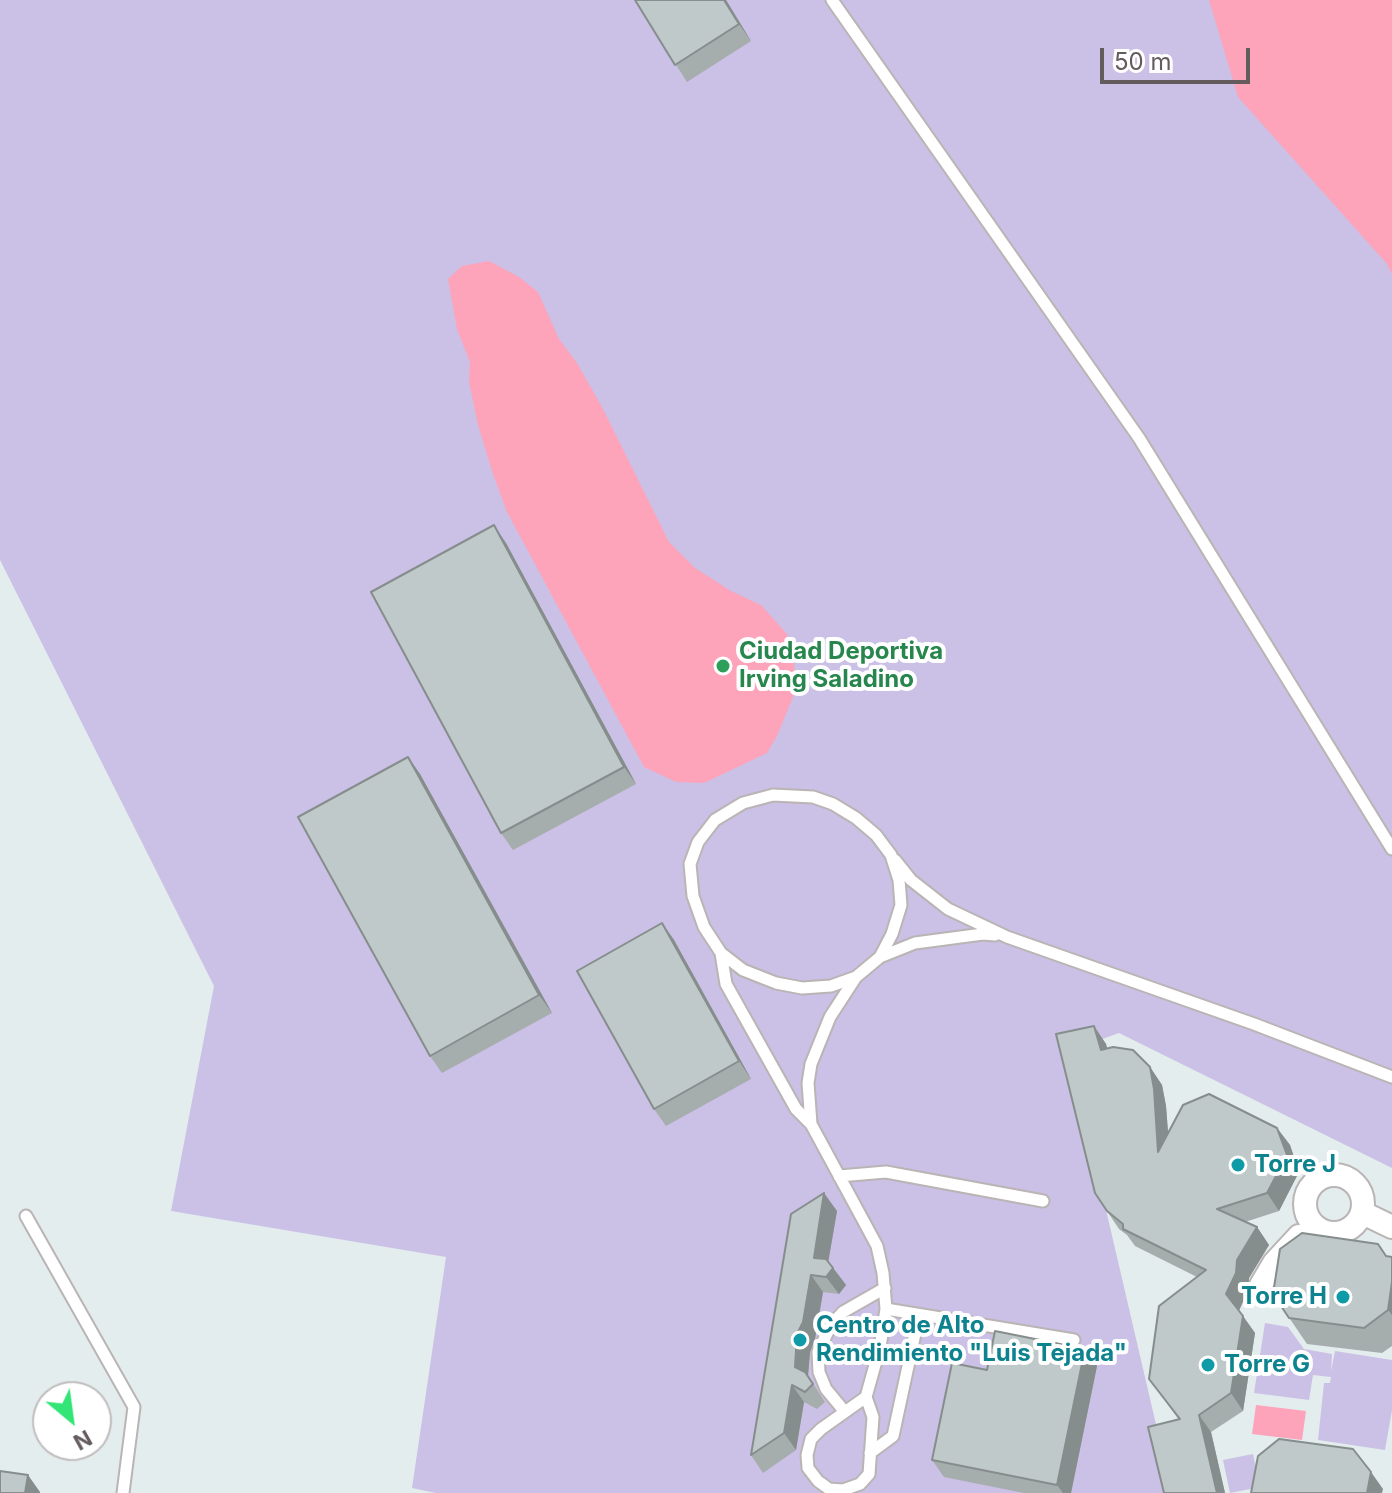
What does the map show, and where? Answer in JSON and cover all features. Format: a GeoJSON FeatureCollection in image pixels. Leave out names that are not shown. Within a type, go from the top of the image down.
{"type":"FeatureCollection","features":[{"type":"Feature","properties":{"kind":"street"},"geometry":{"type":"LineString","coordinates":[[1337,1175],[1350,1179],[1359,1188],[1364,1200],[1363,1213],[1357,1223],[1347,1231],[1336,1234],[1313,1226],[1304,1208],[1309,1189],[1324,1176],[1337,1175]]}},
{"type":"Feature","properties":{"kind":"street"},"geometry":{"type":"LineString","coordinates":[[1363,1213],[1392,1227]]}},
{"type":"Feature","properties":{"kind":"street"},"geometry":{"type":"LineString","coordinates":[[1261,1285],[1268,1262],[1313,1226]]}},
{"type":"Feature","properties":{"kind":"lane"},"geometry":{"type":"LineString","coordinates":[[832,0],[1139,438],[1392,849]]}},
{"type":"Feature","properties":{"kind":"lane"},"geometry":{"type":"LineString","coordinates":[[856,977],[831,986],[802,988],[776,983],[743,970],[721,953],[704,927],[693,896],[690,864],[698,842],[715,820],[743,803],[773,795],[813,797],[833,804],[866,826],[911,880],[948,909],[1007,937],[1254,1024],[1392,1077]]}},
{"type":"Feature","properties":{"kind":"lane"},"geometry":{"type":"LineString","coordinates":[[880,957],[892,934],[901,905],[899,880],[891,855]]}},
{"type":"Feature","properties":{"kind":"lane"},"geometry":{"type":"LineString","coordinates":[[811,1124],[808,1083],[811,1064],[830,1017],[856,977],[880,957],[915,943],[983,934],[1007,937]]}},
{"type":"Feature","properties":{"kind":"lane"},"geometry":{"type":"LineString","coordinates":[[721,953],[726,984],[796,1109],[811,1124],[877,1246],[886,1309],[880,1347],[866,1397],[873,1417],[869,1474],[860,1484],[843,1490],[829,1489],[808,1468],[811,1439],[866,1397]]}},
{"type":"Feature","properties":{"kind":"lane"},"geometry":{"type":"LineString","coordinates":[[839,1176],[886,1172],[1043,1201]]}},
{"type":"Feature","properties":{"kind":"lane"},"geometry":{"type":"LineString","coordinates":[[26,1216],[134,1407],[123,1493]]}},
{"type":"Feature","properties":{"kind":"lane"},"geometry":{"type":"LineString","coordinates":[[845,1412],[826,1389],[819,1372],[818,1352],[831,1325],[843,1312],[885,1288]]}},
{"type":"Feature","properties":{"kind":"lane"},"geometry":{"type":"LineString","coordinates":[[886,1309],[1074,1340]]}},
{"type":"Feature","properties":{"kind":"lane"},"geometry":{"type":"LineString","coordinates":[[870,1453],[893,1436],[919,1315]]}},
{"type":"Feature","properties":{"kind":"shaded area","name":"Ciudad Deportiva Irving Saladino"},"geometry":{"type":"Polygon","coordinates":[[[0,0],[1392,0],[1392,1168],[1119,1033],[1069,1051],[1172,1493],[436,1493],[412,1488],[446,1257],[171,1211],[214,986],[0,560],[0,0]]]}},
{"type":"Feature","properties":{"kind":"shaded area"},"geometry":{"type":"Polygon","coordinates":[[[1209,0],[1392,0],[1392,274],[1387,264],[1238,97],[1209,0]]]}},
{"type":"Feature","properties":{"kind":"shaded area"},"geometry":{"type":"Polygon","coordinates":[[[489,261],[519,277],[538,292],[559,339],[577,363],[603,409],[669,542],[695,568],[731,591],[761,605],[787,634],[794,661],[795,692],[767,753],[704,783],[676,782],[644,767],[507,512],[493,474],[478,425],[469,382],[470,362],[457,329],[448,279],[462,266],[489,261]]]}},
{"type":"Feature","properties":{"kind":"shaded area"},"geometry":{"type":"Polygon","coordinates":[[[1265,1323],[1288,1327],[1304,1349],[1332,1354],[1331,1371],[1335,1351],[1392,1360],[1392,1410],[1385,1450],[1318,1440],[1324,1383],[1330,1383],[1331,1377],[1313,1375],[1309,1400],[1254,1393],[1265,1323]]]}},
{"type":"Feature","properties":{"kind":"shaded area"},"geometry":{"type":"Polygon","coordinates":[[[1256,1405],[1306,1411],[1302,1440],[1252,1434],[1256,1405]]]}},
{"type":"Feature","properties":{"kind":"shaded area"},"geometry":{"type":"Polygon","coordinates":[[[1253,1454],[1260,1487],[1230,1493],[1223,1460],[1253,1454]]]}},
{"type":"Feature","properties":{"kind":"building"},"geometry":{"type":"Polygon","coordinates":[[[635,0],[724,0],[739,24],[675,65],[635,0]]]}},
{"type":"Feature","properties":{"kind":"building"},"geometry":{"type":"Polygon","coordinates":[[[494,525],[624,767],[501,833],[371,592],[494,525]]]}},
{"type":"Feature","properties":{"kind":"building"},"geometry":{"type":"Polygon","coordinates":[[[408,757],[539,995],[430,1056],[298,817],[408,757]]]}},
{"type":"Feature","properties":{"kind":"building"},"geometry":{"type":"Polygon","coordinates":[[[662,923],[739,1061],[654,1109],[577,971],[662,923]]]}},
{"type":"Feature","properties":{"kind":"building"},"geometry":{"type":"Polygon","coordinates":[[[1094,1026],[1101,1050],[1113,1047],[1133,1050],[1150,1067],[1158,1152],[1183,1105],[1209,1094],[1277,1128],[1287,1155],[1267,1193],[1217,1209],[1257,1227],[1237,1260],[1236,1273],[1226,1294],[1243,1316],[1231,1393],[1199,1415],[1217,1493],[1164,1493],[1148,1427],[1180,1419],[1149,1379],[1159,1306],[1206,1270],[1123,1229],[1123,1224],[1107,1211],[1095,1193],[1056,1034],[1094,1026]]]}},
{"type":"Feature","properties":{"kind":"building"},"geometry":{"type":"Polygon","coordinates":[[[824,1193],[814,1258],[826,1259],[833,1268],[826,1277],[811,1275],[803,1322],[797,1334],[795,1367],[805,1372],[813,1384],[805,1392],[792,1385],[784,1433],[751,1455],[791,1214],[824,1193]]]}},
{"type":"Feature","properties":{"kind":"building","name":"Torre H"},"geometry":{"type":"Polygon","coordinates":[[[1302,1233],[1378,1244],[1386,1256],[1392,1257],[1388,1310],[1364,1328],[1289,1318],[1273,1294],[1280,1249],[1302,1233]]]}},
{"type":"Feature","properties":{"kind":"building"},"geometry":{"type":"Polygon","coordinates":[[[995,1331],[1085,1349],[1057,1485],[932,1460],[952,1363],[987,1370],[995,1331]]]}},
{"type":"Feature","properties":{"kind":"building"},"geometry":{"type":"Polygon","coordinates":[[[1279,1439],[1353,1449],[1371,1472],[1367,1493],[1251,1493],[1258,1456],[1279,1439]]]}},
{"type":"Feature","properties":{"kind":"building"},"geometry":{"type":"Polygon","coordinates":[[[0,1471],[28,1475],[25,1493],[0,1493],[0,1471]]]}},
{"type":"Feature","properties":{"kind":"place","name":"Ciudad Deportiva Irving Saladino"},"geometry":{"type":"Point","coordinates":[723,666]}},
{"type":"Feature","properties":{"kind":"place","name":"Torre J"},"geometry":{"type":"Point","coordinates":[1238,1165]}},
{"type":"Feature","properties":{"kind":"place","name":"Torre H"},"geometry":{"type":"Point","coordinates":[1343,1297]}},
{"type":"Feature","properties":{"kind":"place","name":"Centro de Alto Rendimiento \"Luis Tejada\""},"geometry":{"type":"Point","coordinates":[800,1340]}},
{"type":"Feature","properties":{"kind":"place","name":"Torre G"},"geometry":{"type":"Point","coordinates":[1208,1365]}}]}
